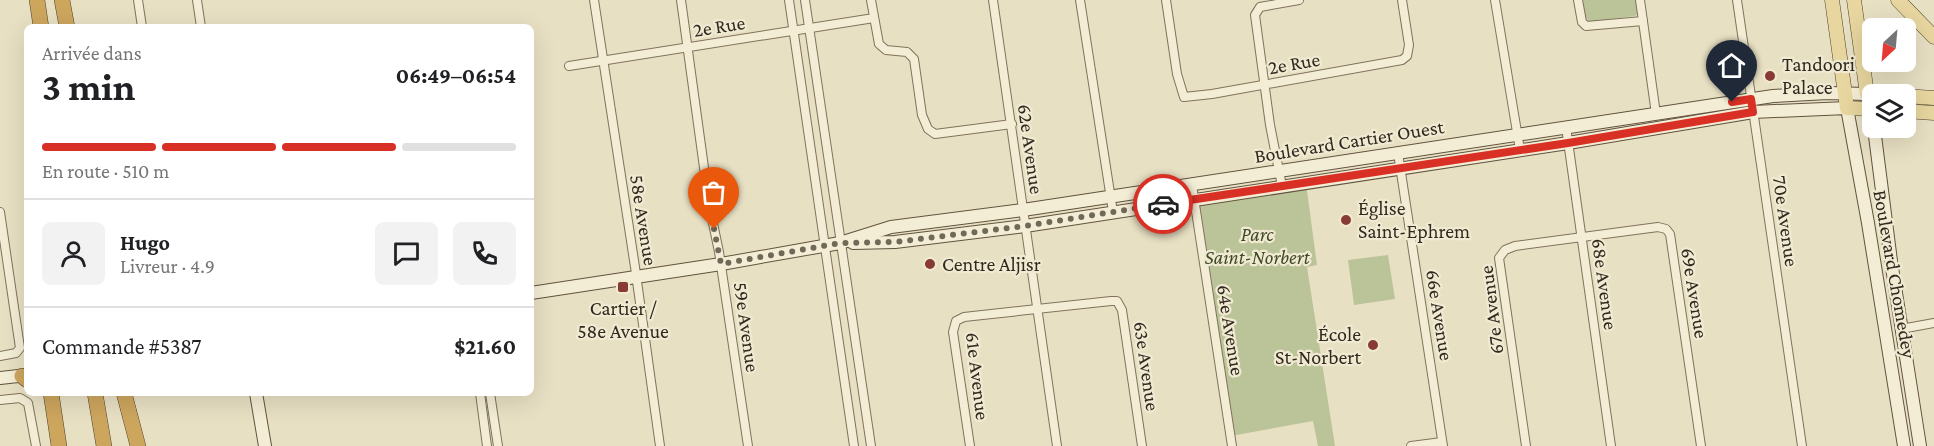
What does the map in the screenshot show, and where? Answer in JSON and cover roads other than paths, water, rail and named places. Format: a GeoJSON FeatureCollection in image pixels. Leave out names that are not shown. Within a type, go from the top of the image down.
{"type":"FeatureCollection","features":[{"type":"Feature","properties":{"kind":"highway"},"geometry":{"type":"LineString","coordinates":[[37,0],[41,24]]}},
{"type":"Feature","properties":{"kind":"highway"},"geometry":{"type":"LineString","coordinates":[[62,0],[66,24]]}},
{"type":"Feature","properties":{"kind":"highway"},"geometry":{"type":"LineString","coordinates":[[48,396],[58,446]]}},
{"type":"Feature","properties":{"kind":"highway"},"geometry":{"type":"LineString","coordinates":[[96,396],[104,446]]}},
{"type":"Feature","properties":{"kind":"highway"},"geometry":{"type":"LineString","coordinates":[[124,396],[132,446]]}},
{"type":"Feature","properties":{"kind":"highway"},"geometry":{"type":"LineString","coordinates":[[125,396],[138,446]]}},
{"type":"Feature","properties":{"kind":"highway"},"geometry":{"type":"LineString","coordinates":[[95,446],[98,411]]}},
{"type":"Feature","properties":{"kind":"main road"},"geometry":{"type":"LineString","coordinates":[[1832,0],[1847,108],[1862,110]]}},
{"type":"Feature","properties":{"kind":"main road"},"geometry":{"type":"LineString","coordinates":[[1854,0],[1870,84]]}},
{"type":"Feature","properties":{"kind":"main road"},"geometry":{"type":"LineString","coordinates":[[1898,0],[1930,30]]}},
{"type":"Feature","properties":{"kind":"main road"},"geometry":{"type":"LineString","coordinates":[[1916,97],[1934,98]]}},
{"type":"Feature","properties":{"kind":"main road"},"geometry":{"type":"LineString","coordinates":[[1916,111],[1934,112]]}},
{"type":"Feature","properties":{"kind":"street"},"geometry":{"type":"LineString","coordinates":[[138,0],[142,24]]}},
{"type":"Feature","properties":{"kind":"street"},"geometry":{"type":"LineString","coordinates":[[197,0],[201,24]]}},
{"type":"Feature","properties":{"kind":"street","name":"58e Avenue"},"geometry":{"type":"LineString","coordinates":[[594,0],[660,446]]}},
{"type":"Feature","properties":{"kind":"street","name":"59e Avenue"},"geometry":{"type":"LineString","coordinates":[[681,0],[748,446]]}},
{"type":"Feature","properties":{"kind":"street"},"geometry":{"type":"LineString","coordinates":[[789,0],[855,446]]}},
{"type":"Feature","properties":{"kind":"street"},"geometry":{"type":"LineString","coordinates":[[805,0],[871,446]]}},
{"type":"Feature","properties":{"kind":"street"},"geometry":{"type":"LineString","coordinates":[[871,0],[879,44],[886,50],[907,52],[914,59],[922,115],[928,129],[935,134],[1012,124]]}},
{"type":"Feature","properties":{"kind":"street","name":"62e Avenue"},"geometry":{"type":"LineString","coordinates":[[993,0],[1057,446]]}},
{"type":"Feature","properties":{"kind":"street"},"geometry":{"type":"LineString","coordinates":[[1080,0],[1113,212]]}},
{"type":"Feature","properties":{"kind":"street","name":"2e Rue"},"geometry":{"type":"LineString","coordinates":[[1166,0],[1177,74],[1184,97],[1395,62],[1407,56],[1409,45],[1402,0]]}},
{"type":"Feature","properties":{"kind":"street"},"geometry":{"type":"LineString","coordinates":[[1282,186],[1264,85],[1256,15],[1260,7],[1299,0]]}},
{"type":"Feature","properties":{"kind":"street"},"geometry":{"type":"LineString","coordinates":[[1495,0],[1520,150]]}},
{"type":"Feature","properties":{"kind":"street"},"geometry":{"type":"LineString","coordinates":[[1578,0],[1582,22],[1586,26],[1643,21]]}},
{"type":"Feature","properties":{"kind":"street"},"geometry":{"type":"LineString","coordinates":[[1640,0],[1656,114]]}},
{"type":"Feature","properties":{"kind":"street","name":"70e Avenue"},"geometry":{"type":"LineString","coordinates":[[1737,0],[1802,446]]}},
{"type":"Feature","properties":{"kind":"street","name":"2e Rue"},"geometry":{"type":"LineString","coordinates":[[569,66],[874,18]]}},
{"type":"Feature","properties":{"kind":"street","name":"Boulevard Cartier Ouest"},"geometry":{"type":"LineString","coordinates":[[840,243],[895,242],[1025,226],[1568,143],[1752,106],[1789,95],[1862,94]]}},
{"type":"Feature","properties":{"kind":"street","name":"Boulevard Cartier Ouest"},"geometry":{"type":"LineString","coordinates":[[534,293],[825,246],[894,227],[1112,197],[1656,114],[1752,106],[1847,108]]}},
{"type":"Feature","properties":{"kind":"street","name":"Boulevard Chomedey"},"geometry":{"type":"LineString","coordinates":[[1847,108],[1870,233],[1904,446]]}},
{"type":"Feature","properties":{"kind":"street","name":"68e Avenue"},"geometry":{"type":"LineString","coordinates":[[1566,127],[1611,446]]}},
{"type":"Feature","properties":{"kind":"street","name":"Boulevard Chomedey"},"geometry":{"type":"LineString","coordinates":[[1875,138],[1901,328],[1920,446]]}},
{"type":"Feature","properties":{"kind":"street"},"geometry":{"type":"LineString","coordinates":[[812,155],[827,152]]}},
{"type":"Feature","properties":{"kind":"street","name":"66e Avenue"},"geometry":{"type":"LineString","coordinates":[[1398,153],[1443,444]]}},
{"type":"Feature","properties":{"kind":"street","name":"64e Avenue"},"geometry":{"type":"LineString","coordinates":[[1192,184],[1232,446]]}},
{"type":"Feature","properties":{"kind":"street"},"geometry":{"type":"LineString","coordinates":[[0,212],[20,346],[20,350],[16,353],[0,356]]}},
{"type":"Feature","properties":{"kind":"street","name":"69e Avenue"},"geometry":{"type":"LineString","coordinates":[[1582,236],[1658,227],[1666,228],[1670,234],[1701,446]]}},
{"type":"Feature","properties":{"kind":"street","name":"67e Avenue"},"geometry":{"type":"LineString","coordinates":[[1526,446],[1499,258],[1504,250],[1515,246],[1582,236]]}},
{"type":"Feature","properties":{"kind":"street","name":"63e Avenue"},"geometry":{"type":"LineString","coordinates":[[1037,309],[1117,301],[1122,310],[1142,446]]}},
{"type":"Feature","properties":{"kind":"street","name":"61e Avenue"},"geometry":{"type":"LineString","coordinates":[[970,446],[953,332],[956,321],[964,317],[1037,309]]}},
{"type":"Feature","properties":{"kind":"street"},"geometry":{"type":"LineString","coordinates":[[1901,328],[1934,323]]}},
{"type":"Feature","properties":{"kind":"street"},"geometry":{"type":"LineString","coordinates":[[842,358],[857,356]]}},
{"type":"Feature","properties":{"kind":"street"},"geometry":{"type":"LineString","coordinates":[[0,378],[24,377]]}},
{"type":"Feature","properties":{"kind":"street"},"geometry":{"type":"LineString","coordinates":[[256,396],[264,446]]}},
{"type":"Feature","properties":{"kind":"street"},"geometry":{"type":"LineString","coordinates":[[480,396],[487,446]]}},
{"type":"Feature","properties":{"kind":"street"},"geometry":{"type":"LineString","coordinates":[[490,396],[498,446]]}},
{"type":"Feature","properties":{"kind":"street"},"geometry":{"type":"LineString","coordinates":[[0,400],[20,398],[28,403],[36,446]]}},
{"type":"Feature","properties":{"kind":"street"},"geometry":{"type":"LineString","coordinates":[[1411,446],[1443,444]]}},
{"type":"Feature","properties":{"kind":"place","name":"Tandoori Palace"},"geometry":{"type":"Point","coordinates":[1770,76]}},
{"type":"Feature","properties":{"kind":"place","name":"Église Saint-Ephrem"},"geometry":{"type":"Point","coordinates":[1346,220]}},
{"type":"Feature","properties":{"kind":"place","name":"Centre Aljisr"},"geometry":{"type":"Point","coordinates":[930,264]}},
{"type":"Feature","properties":{"kind":"place","name":"Cartier / 58e Avenue"},"geometry":{"type":"Point","coordinates":[623,287]}},
{"type":"Feature","properties":{"kind":"place","name":"École St-Norbert"},"geometry":{"type":"Point","coordinates":[1373,345]}},
{"type":"Feature","properties":{"kind":"park label","name":"Parc Saint-Norbert"},"geometry":{"type":"Point","coordinates":[1257,246]}}]}
